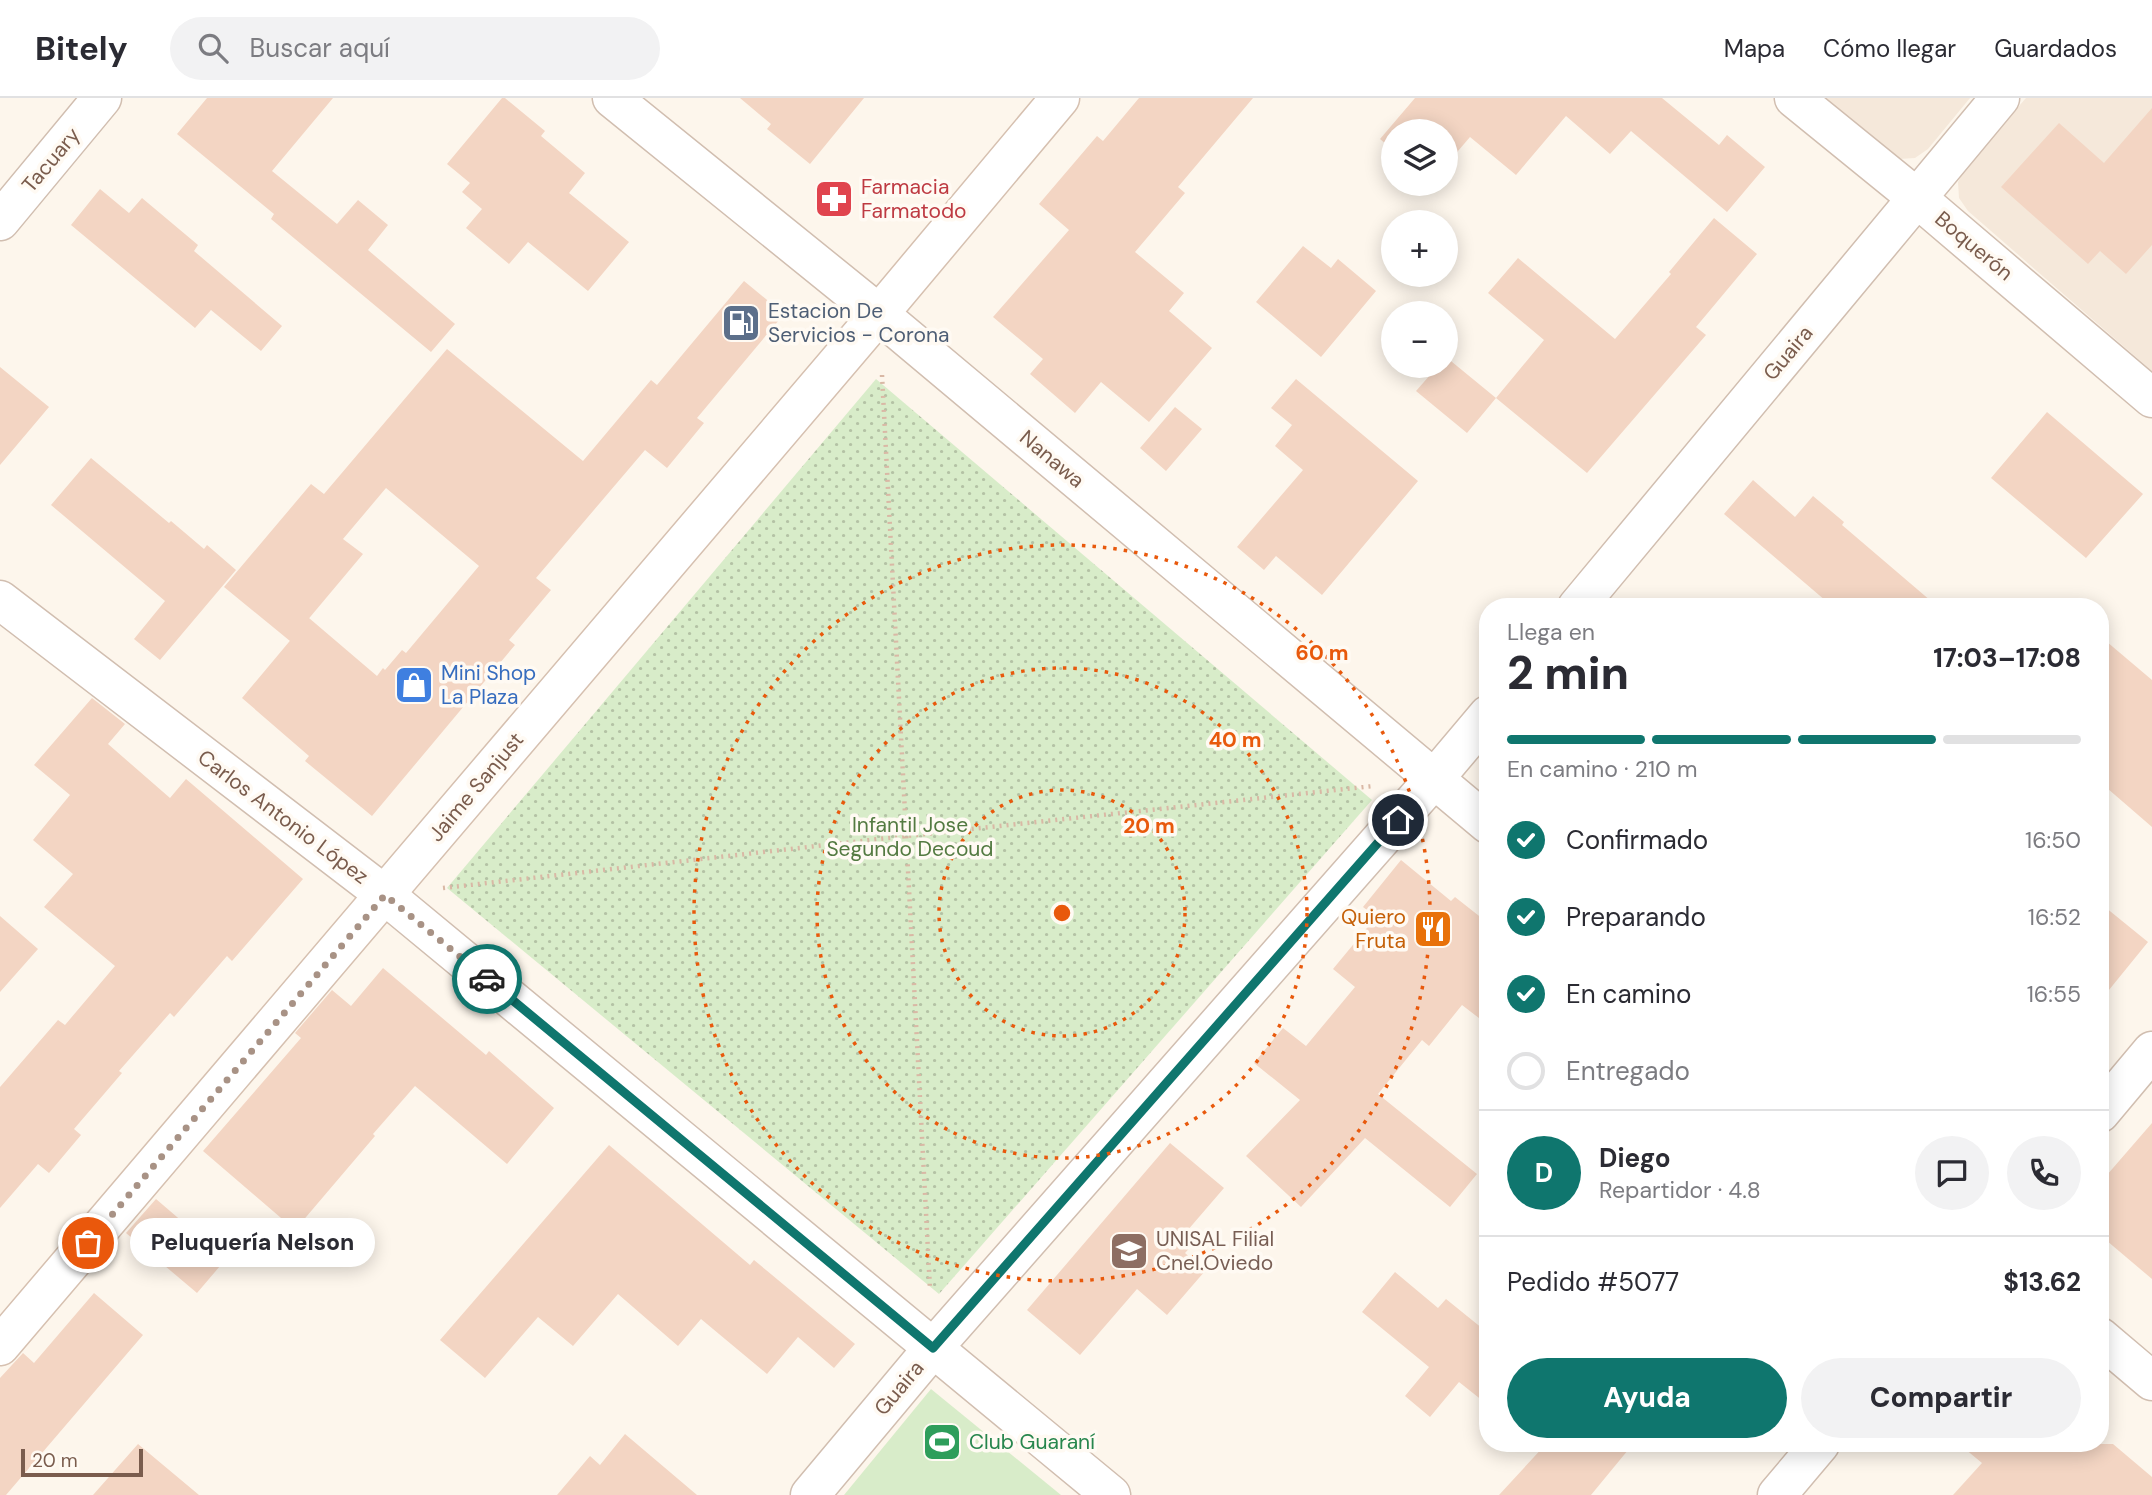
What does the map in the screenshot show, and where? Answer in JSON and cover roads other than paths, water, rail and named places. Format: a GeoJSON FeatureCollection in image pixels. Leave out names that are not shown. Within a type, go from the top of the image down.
{"type":"FeatureCollection","features":[{"type":"Feature","properties":{"kind":"street","name":"Tacuary"},"geometry":{"type":"LineString","coordinates":[[0,221],[102,98]]}},
{"type":"Feature","properties":{"kind":"street","name":"Nanawa"},"geometry":{"type":"LineString","coordinates":[[612,98],[879,314],[1479,816]]}},
{"type":"Feature","properties":{"kind":"street","name":"Jaime Sanjust"},"geometry":{"type":"LineString","coordinates":[[0,1346],[1060,98]]}},
{"type":"Feature","properties":{"kind":"street","name":"Boquerón"},"geometry":{"type":"LineString","coordinates":[[1794,98],[1917,198],[2152,398]]}},
{"type":"Feature","properties":{"kind":"street","name":"Guaira"},"geometry":{"type":"LineString","coordinates":[[1584,598],[2000,98]]}},
{"type":"Feature","properties":{"kind":"street","name":"Carlos Antonio López"},"geometry":{"type":"LineString","coordinates":[[0,600],[385,895],[1111,1495]]}},
{"type":"Feature","properties":{"kind":"street","name":"Guaira"},"geometry":{"type":"LineString","coordinates":[[810,1495],[933,1348],[1479,726]]}},
{"type":"Feature","properties":{"kind":"street"},"geometry":{"type":"LineString","coordinates":[[2109,1101],[2152,1051]]}},
{"type":"Feature","properties":{"kind":"street"},"geometry":{"type":"LineString","coordinates":[[2109,1345],[2152,1381]]}},
{"type":"Feature","properties":{"kind":"street"},"geometry":{"type":"LineString","coordinates":[[1777,1495],[1814,1452]]}},
{"type":"Feature","properties":{"kind":"place","name":"Farmacia Farmatodo"},"geometry":{"type":"Point","coordinates":[834,199]}},
{"type":"Feature","properties":{"kind":"place","name":"Estacion De Servicios - Corona"},"geometry":{"type":"Point","coordinates":[741,323]}},
{"type":"Feature","properties":{"kind":"place","name":"Mini Shop La Plaza"},"geometry":{"type":"Point","coordinates":[414,685]}},
{"type":"Feature","properties":{"kind":"place","name":"Quiero Fruta"},"geometry":{"type":"Point","coordinates":[1433,929]}},
{"type":"Feature","properties":{"kind":"place","name":"Peluquería Nelson"},"geometry":{"type":"Point","coordinates":[88,1243]}},
{"type":"Feature","properties":{"kind":"place","name":"UNISAL Filial Cnel.Oviedo"},"geometry":{"type":"Point","coordinates":[1129,1251]}},
{"type":"Feature","properties":{"kind":"place","name":"Club Guaraní"},"geometry":{"type":"Point","coordinates":[942,1442]}},
{"type":"Feature","properties":{"kind":"park label","name":"Infantil Jose Segundo Decoud"},"geometry":{"type":"Point","coordinates":[910,837]}}]}
